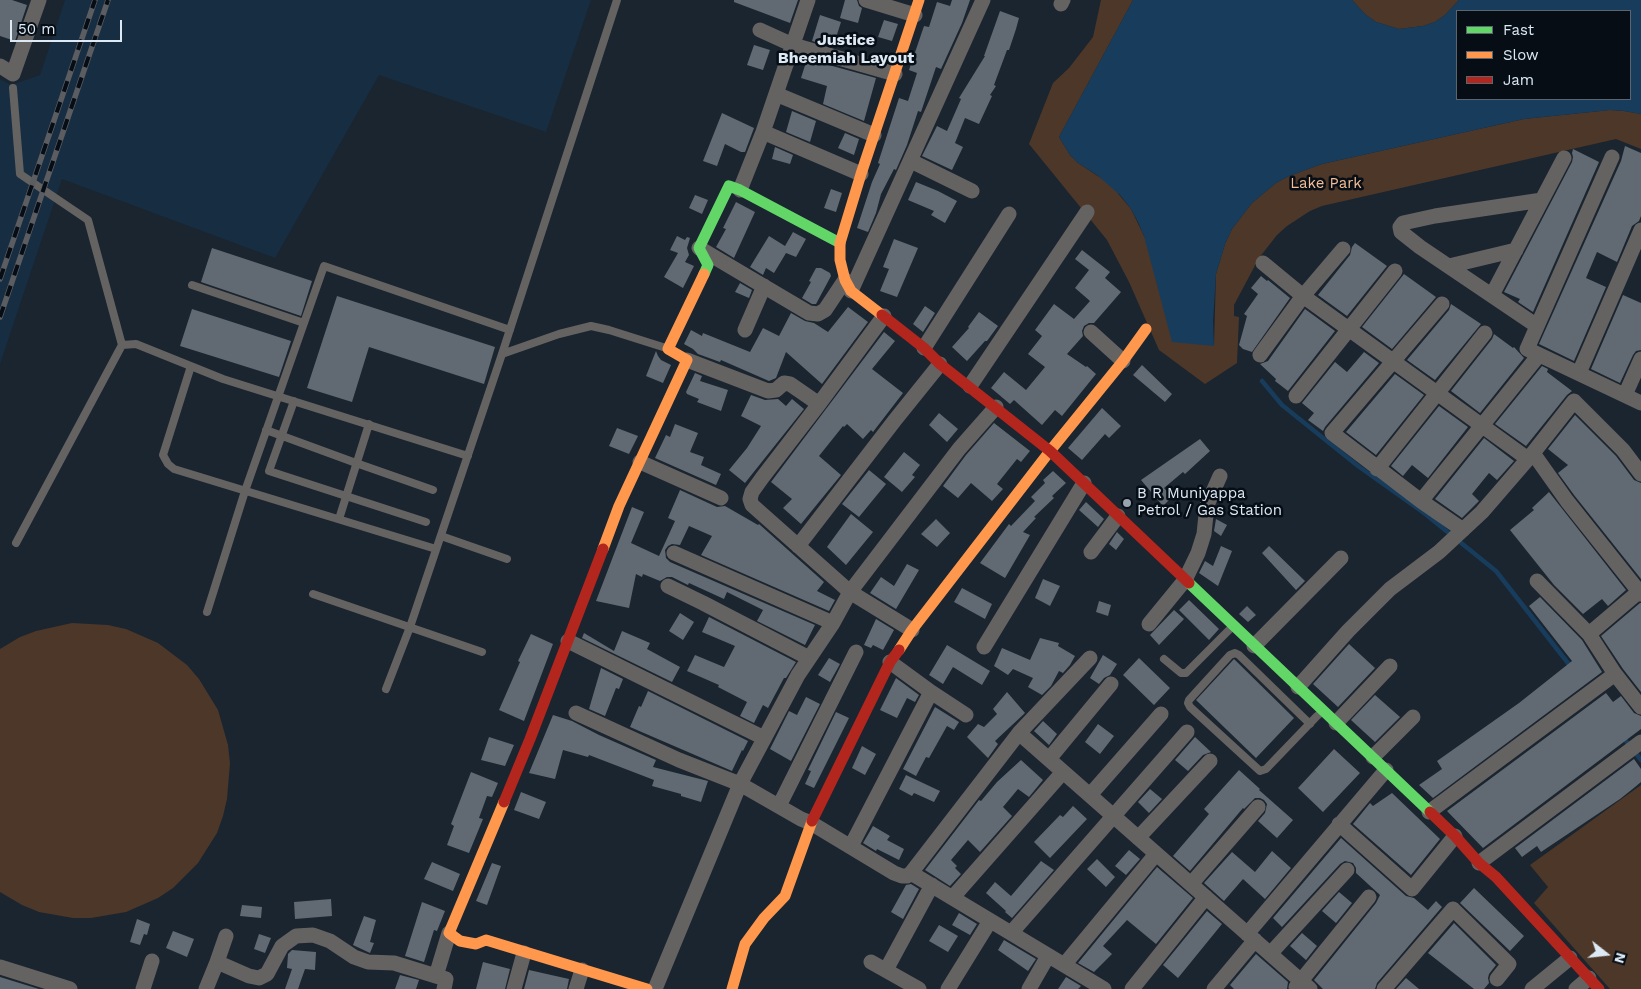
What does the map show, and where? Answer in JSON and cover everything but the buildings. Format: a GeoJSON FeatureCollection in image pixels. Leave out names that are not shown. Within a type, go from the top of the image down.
{"type":"FeatureCollection","features":[{"type":"Feature","properties":{"kind":"street"},"geometry":{"type":"LineString","coordinates":[[0,66],[13,74],[39,0]]}},
{"type":"Feature","properties":{"kind":"street"},"geometry":{"type":"LineString","coordinates":[[740,190],[763,132],[808,0]]}},
{"type":"Feature","properties":{"kind":"street"},"geometry":{"type":"LineString","coordinates":[[866,0],[917,7],[840,243],[840,260],[848,285],[924,348],[940,364],[1050,451],[1455,836],[1479,863],[1496,877],[1594,984],[1576,989]]}},
{"type":"Feature","properties":{"kind":"street"},"geometry":{"type":"LineString","coordinates":[[699,248],[809,313],[818,314],[825,310],[848,285],[911,161],[982,0]]}},
{"type":"Feature","properties":{"kind":"street"},"geometry":{"type":"LineString","coordinates":[[760,30],[793,45],[896,74]]}},
{"type":"Feature","properties":{"kind":"street"},"geometry":{"type":"LineString","coordinates":[[776,94],[874,135]]}},
{"type":"Feature","properties":{"kind":"street"},"geometry":{"type":"LineString","coordinates":[[763,132],[861,174]]}},
{"type":"Feature","properties":{"kind":"street"},"geometry":{"type":"LineString","coordinates":[[1612,157],[1527,349],[1641,403]]}},
{"type":"Feature","properties":{"kind":"street"},"geometry":{"type":"LineString","coordinates":[[1492,296],[1564,158]]}},
{"type":"Feature","properties":{"kind":"street"},"geometry":{"type":"LineString","coordinates":[[911,161],[972,191]]}},
{"type":"Feature","properties":{"kind":"street"},"geometry":{"type":"LineString","coordinates":[[699,248],[729,186],[840,243]]}},
{"type":"Feature","properties":{"kind":"street"},"geometry":{"type":"LineString","coordinates":[[1537,326],[1401,232],[1400,227],[1403,224],[1435,216],[1542,200]]}},
{"type":"Feature","properties":{"kind":"street"},"geometry":{"type":"LineString","coordinates":[[970,386],[1087,212]]}},
{"type":"Feature","properties":{"kind":"street"},"geometry":{"type":"LineString","coordinates":[[924,348],[1009,214]]}},
{"type":"Feature","properties":{"kind":"street"},"geometry":{"type":"LineString","coordinates":[[1298,687],[1348,631],[1390,589],[1439,552],[1482,512],[1574,401],[1641,230]]}},
{"type":"Feature","properties":{"kind":"street"},"geometry":{"type":"LineString","coordinates":[[699,248],[708,265],[668,349],[687,360],[768,391],[776,390],[784,383],[790,384],[818,404]]}},
{"type":"Feature","properties":{"kind":"street"},"geometry":{"type":"LineString","coordinates":[[1260,356],[1303,296],[1343,249]]}},
{"type":"Feature","properties":{"kind":"street"},"geometry":{"type":"LineString","coordinates":[[1449,266],[1516,250]]}},
{"type":"Feature","properties":{"kind":"street"},"geometry":{"type":"LineString","coordinates":[[1263,263],[1303,296],[1482,426],[1530,456],[1640,592],[1589,634]]}},
{"type":"Feature","properties":{"kind":"street"},"geometry":{"type":"LineString","coordinates":[[1296,396],[1395,271]]}},
{"type":"Feature","properties":{"kind":"street"},"geometry":{"type":"LineString","coordinates":[[745,330],[764,286]]}},
{"type":"Feature","properties":{"kind":"street"},"geometry":{"type":"LineString","coordinates":[[1442,304],[1332,434],[1377,469],[1463,530]]}},
{"type":"Feature","properties":{"kind":"street"},"geometry":{"type":"LineString","coordinates":[[884,316],[762,478],[752,492],[750,499],[752,505],[850,592],[912,630]]}},
{"type":"Feature","properties":{"kind":"street"},"geometry":{"type":"LineString","coordinates":[[732,989],[745,944],[764,918],[785,896],[811,823],[890,662],[912,630],[1146,329]]}},
{"type":"Feature","properties":{"kind":"street"},"geometry":{"type":"LineString","coordinates":[[1091,332],[1123,361]]}},
{"type":"Feature","properties":{"kind":"street"},"geometry":{"type":"LineString","coordinates":[[1377,469],[1485,333]]}},
{"type":"Feature","properties":{"kind":"street"},"geometry":{"type":"LineString","coordinates":[[1421,501],[1539,355]]}},
{"type":"Feature","properties":{"kind":"street"},"geometry":{"type":"LineString","coordinates":[[1625,395],[1641,359]]}},
{"type":"Feature","properties":{"kind":"street"},"geometry":{"type":"LineString","coordinates":[[436,976],[449,933],[530,739],[619,506],[687,360]]}},
{"type":"Feature","properties":{"kind":"street"},"geometry":{"type":"LineString","coordinates":[[798,546],[940,364]]}},
{"type":"Feature","properties":{"kind":"street"},"geometry":{"type":"LineString","coordinates":[[1574,401],[1623,450],[1641,474]]}},
{"type":"Feature","properties":{"kind":"street"},"geometry":{"type":"LineString","coordinates":[[654,989],[740,784],[798,675],[833,623],[850,592],[959,449],[996,407]]}},
{"type":"Feature","properties":{"kind":"street"},"geometry":{"type":"LineString","coordinates":[[640,462],[721,498]]}},
{"type":"Feature","properties":{"kind":"street"},"geometry":{"type":"LineString","coordinates":[[1149,624],[1185,580],[1201,544],[1207,505],[1220,476]]}},
{"type":"Feature","properties":{"kind":"street"},"geometry":{"type":"LineString","coordinates":[[984,647],[1084,483]]}},
{"type":"Feature","properties":{"kind":"street"},"geometry":{"type":"LineString","coordinates":[[1091,552],[1118,516]]}},
{"type":"Feature","properties":{"kind":"street"},"geometry":{"type":"LineString","coordinates":[[674,553],[833,623]]}},
{"type":"Feature","properties":{"kind":"street"},"geometry":{"type":"LineString","coordinates":[[1254,646],[1341,558]]}},
{"type":"Feature","properties":{"kind":"street"},"geometry":{"type":"LineString","coordinates":[[1537,581],[1589,634],[1615,674],[1641,707]]}},
{"type":"Feature","properties":{"kind":"street"},"geometry":{"type":"LineString","coordinates":[[668,586],[809,658]]}},
{"type":"Feature","properties":{"kind":"street"},"geometry":{"type":"LineString","coordinates":[[568,641],[764,738]]}},
{"type":"Feature","properties":{"kind":"street"},"geometry":{"type":"LineString","coordinates":[[779,806],[856,652]]}},
{"type":"Feature","properties":{"kind":"street"},"geometry":{"type":"LineString","coordinates":[[576,714],[679,760],[740,784],[894,872],[907,876],[1019,733],[1090,658]]}},
{"type":"Feature","properties":{"kind":"street"},"geometry":{"type":"LineString","coordinates":[[890,662],[966,715]]}},
{"type":"Feature","properties":{"kind":"street"},"geometry":{"type":"LineString","coordinates":[[1336,723],[1390,666]]}},
{"type":"Feature","properties":{"kind":"street"},"geometry":{"type":"LineString","coordinates":[[1429,812],[1615,674]]}},
{"type":"Feature","properties":{"kind":"street"},"geometry":{"type":"LineString","coordinates":[[1049,759],[1111,684]]}},
{"type":"Feature","properties":{"kind":"street"},"geometry":{"type":"LineString","coordinates":[[851,846],[931,692]]}},
{"type":"Feature","properties":{"kind":"street"},"geometry":{"type":"LineString","coordinates":[[1090,795],[1161,714]]}},
{"type":"Feature","properties":{"kind":"street"},"geometry":{"type":"LineString","coordinates":[[1373,757],[1413,717]]}},
{"type":"Feature","properties":{"kind":"street"},"geometry":{"type":"LineString","coordinates":[[1012,932],[1187,732]]}},
{"type":"Feature","properties":{"kind":"street"},"geometry":{"type":"LineString","coordinates":[[1019,733],[1251,937],[1302,986],[1369,897]]}},
{"type":"Feature","properties":{"kind":"street"},"geometry":{"type":"LineString","coordinates":[[1479,863],[1641,742]]}},
{"type":"Feature","properties":{"kind":"street"},"geometry":{"type":"LineString","coordinates":[[1138,838],[1210,761]]}},
{"type":"Feature","properties":{"kind":"street"},"geometry":{"type":"LineString","coordinates":[[1214,989],[1251,937],[1339,824],[1386,770]]}},
{"type":"Feature","properties":{"kind":"street"},"geometry":{"type":"LineString","coordinates":[[953,897],[1063,772]]}},
{"type":"Feature","properties":{"kind":"street"},"geometry":{"type":"LineString","coordinates":[[1191,884],[1258,807]]}},
{"type":"Feature","properties":{"kind":"street"},"geometry":{"type":"LineString","coordinates":[[1339,824],[1412,890],[1455,836]]}},
{"type":"Feature","properties":{"kind":"street"},"geometry":{"type":"LineString","coordinates":[[1064,965],[1156,854]]}},
{"type":"Feature","properties":{"kind":"street"},"geometry":{"type":"LineString","coordinates":[[1270,954],[1347,870]]}},
{"type":"Feature","properties":{"kind":"street"},"geometry":{"type":"LineString","coordinates":[[911,873],[1104,989]]}},
{"type":"Feature","properties":{"kind":"street"},"geometry":{"type":"LineString","coordinates":[[886,970],[932,885]]}},
{"type":"Feature","properties":{"kind":"street"},"geometry":{"type":"LineString","coordinates":[[1132,989],[1206,897]]}},
{"type":"Feature","properties":{"kind":"street"},"geometry":{"type":"LineString","coordinates":[[1384,989],[1453,909],[1509,964],[1497,979]]}},
{"type":"Feature","properties":{"kind":"street"},"geometry":{"type":"LineString","coordinates":[[948,989],[990,921]]}},
{"type":"Feature","properties":{"kind":"street"},"geometry":{"type":"LineString","coordinates":[[449,933],[460,941],[476,944],[486,940],[582,970],[618,985],[646,989]]}},
{"type":"Feature","properties":{"kind":"street"},"geometry":{"type":"LineString","coordinates":[[216,962],[249,976],[259,978],[267,974],[282,946],[296,936],[314,935],[330,940],[354,957],[368,962],[394,963],[446,979],[444,989]]}},
{"type":"Feature","properties":{"kind":"street"},"geometry":{"type":"LineString","coordinates":[[206,989],[226,936]]}},
{"type":"Feature","properties":{"kind":"street"},"geometry":{"type":"LineString","coordinates":[[514,989],[524,953]]}},
{"type":"Feature","properties":{"kind":"street"},"geometry":{"type":"LineString","coordinates":[[1029,989],[1048,956]]}},
{"type":"Feature","properties":{"kind":"street"},"geometry":{"type":"LineString","coordinates":[[1532,989],[1570,958]]}},
{"type":"Feature","properties":{"kind":"street"},"geometry":{"type":"LineString","coordinates":[[143,989],[152,961]]}},
{"type":"Feature","properties":{"kind":"street"},"geometry":{"type":"LineString","coordinates":[[871,962],[886,970],[903,985],[919,989]]}},
{"type":"Feature","properties":{"kind":"street"},"geometry":{"type":"LineString","coordinates":[[0,967],[70,989]]}},
{"type":"Feature","properties":{"kind":"street"},"geometry":{"type":"LineString","coordinates":[[576,989],[582,970]]}},
{"type":"Feature","properties":{"kind":"lane"},"geometry":{"type":"LineString","coordinates":[[386,689],[410,627],[468,456],[617,0]]}},
{"type":"Feature","properties":{"kind":"lane"},"geometry":{"type":"LineString","coordinates":[[13,88],[20,174],[88,220],[122,345],[16,543]]}},
{"type":"Feature","properties":{"kind":"lane"},"geometry":{"type":"LineString","coordinates":[[207,612],[245,491],[324,266],[510,330]]}},
{"type":"Feature","properties":{"kind":"lane"},"geometry":{"type":"LineString","coordinates":[[192,285],[304,323]]}},
{"type":"Feature","properties":{"kind":"lane"},"geometry":{"type":"LineString","coordinates":[[502,354],[559,334],[591,326],[668,349]]}},
{"type":"Feature","properties":{"kind":"lane"},"geometry":{"type":"LineString","coordinates":[[122,345],[136,344],[223,379],[468,456]]}},
{"type":"Feature","properties":{"kind":"lane"},"geometry":{"type":"LineString","coordinates":[[191,366],[163,455],[168,464],[174,469],[436,549]]}},
{"type":"Feature","properties":{"kind":"lane"},"geometry":{"type":"LineString","coordinates":[[294,401],[269,471],[426,522]]}},
{"type":"Feature","properties":{"kind":"lane"},"geometry":{"type":"LineString","coordinates":[[338,519],[369,424]]}},
{"type":"Feature","properties":{"kind":"lane"},"geometry":{"type":"LineString","coordinates":[[266,430],[434,490]]}},
{"type":"Feature","properties":{"kind":"lane"},"geometry":{"type":"LineString","coordinates":[[441,536],[507,558]]}},
{"type":"Feature","properties":{"kind":"lane"},"geometry":{"type":"LineString","coordinates":[[313,594],[482,652]]}},
{"type":"Feature","properties":{"kind":"lane"},"geometry":{"type":"LineString","coordinates":[[1164,659],[1181,673],[1186,673],[1234,626]]}},
{"type":"Feature","properties":{"kind":"lane"},"geometry":{"type":"LineString","coordinates":[[1310,724],[1235,653],[1230,655],[1188,703],[1256,770],[1260,771],[1266,769],[1310,724],[1323,710]]}},
{"type":"Feature","properties":{"kind":"lane"},"geometry":{"type":"LineString","coordinates":[[1285,700],[1298,687]]}},
{"type":"Feature","properties":{"kind":"shaded area"},"geometry":{"type":"Polygon","coordinates":[[[65,0],[591,0],[546,132],[379,75],[275,258],[62,179],[0,364],[0,79],[11,85],[40,75],[65,0]]]}},
{"type":"Feature","properties":{"kind":"shaded area"},"geometry":{"type":"Polygon","coordinates":[[[1133,0],[1352,0],[1366,15],[1376,22],[1399,29],[1423,26],[1435,22],[1445,15],[1459,0],[1641,0],[1641,114],[1610,110],[1524,119],[1322,164],[1289,176],[1276,183],[1252,203],[1232,229],[1225,244],[1216,274],[1213,322],[1214,346],[1172,342],[1144,236],[1131,209],[1121,196],[1070,155],[1059,137],[1133,0]]]}},
{"type":"Feature","properties":{"kind":"green space","name":"Lake Park"},"geometry":{"type":"Polygon","coordinates":[[[1101,0],[1133,0],[1059,137],[1070,155],[1078,163],[1110,184],[1131,209],[1144,236],[1214,345],[1216,274],[1225,244],[1232,229],[1252,203],[1276,183],[1289,176],[1322,164],[1524,119],[1610,110],[1641,114],[1641,149],[1616,139],[1322,206],[1310,211],[1277,235],[1259,258],[1234,305],[1234,316],[1239,317],[1237,363],[1205,384],[1159,350],[1129,282],[1107,240],[1029,144],[1053,83],[1069,68],[1093,37],[1101,0]]]}},
{"type":"Feature","properties":{"kind":"green space"},"geometry":{"type":"Polygon","coordinates":[[[1352,0],[1459,0],[1445,15],[1435,22],[1423,26],[1399,29],[1376,22],[1366,15],[1352,0]]]}},
{"type":"Feature","properties":{"kind":"green space"},"geometry":{"type":"Polygon","coordinates":[[[72,623],[108,625],[126,629],[158,643],[187,665],[199,679],[218,710],[228,745],[230,763],[227,799],[223,816],[217,833],[198,863],[173,888],[158,898],[126,912],[91,918],[73,918],[39,912],[22,905],[0,892],[0,649],[20,637],[36,631],[72,623]]]}},
{"type":"Feature","properties":{"kind":"green space"},"geometry":{"type":"Polygon","coordinates":[[[1641,785],[1641,989],[1610,989],[1534,903],[1548,887],[1530,865],[1641,785]]]}},
{"type":"Feature","properties":{"kind":"waterway"},"geometry":{"type":"LineString","coordinates":[[1262,381],[1282,405],[1358,466],[1424,513],[1496,571],[1571,667]]}},
{"type":"Feature","properties":{"kind":"waterway"},"geometry":{"type":"LineString","coordinates":[[1623,737],[1641,760]]}},
{"type":"Feature","properties":{"kind":"railway"},"geometry":{"type":"LineString","coordinates":[[0,279],[95,0]]}},
{"type":"Feature","properties":{"kind":"railway"},"geometry":{"type":"LineString","coordinates":[[0,317],[108,0]]}},
{"type":"Feature","properties":{"kind":"traffic: fast"},"geometry":{"type":"LineString","coordinates":[[704,274],[708,265],[699,248],[729,186],[840,243]]}},
{"type":"Feature","properties":{"kind":"traffic: fast"},"geometry":{"type":"LineString","coordinates":[[1189,583],[1430,812]]}},
{"type":"Feature","properties":{"kind":"traffic: slow"},"geometry":{"type":"LineString","coordinates":[[882,315],[851,291],[845,280],[840,260],[840,243],[919,0]]}},
{"type":"Feature","properties":{"kind":"traffic: slow"},"geometry":{"type":"LineString","coordinates":[[603,549],[619,506],[687,360],[668,349],[704,274]]}},
{"type":"Feature","properties":{"kind":"traffic: slow"},"geometry":{"type":"LineString","coordinates":[[899,650],[912,630],[1146,329]]}},
{"type":"Feature","properties":{"kind":"traffic: slow"},"geometry":{"type":"LineString","coordinates":[[504,802],[449,933],[460,941],[476,944],[486,940],[647,989]]}},
{"type":"Feature","properties":{"kind":"traffic: slow"},"geometry":{"type":"LineString","coordinates":[[732,989],[745,944],[764,918],[785,896],[812,821]]}},
{"type":"Feature","properties":{"kind":"traffic: jam"},"geometry":{"type":"LineString","coordinates":[[882,315],[924,348],[940,364],[1050,451],[1189,583]]}},
{"type":"Feature","properties":{"kind":"traffic: jam"},"geometry":{"type":"LineString","coordinates":[[504,802],[603,549]]}},
{"type":"Feature","properties":{"kind":"traffic: jam"},"geometry":{"type":"LineString","coordinates":[[812,821],[890,662],[899,650]]}},
{"type":"Feature","properties":{"kind":"traffic: jam"},"geometry":{"type":"LineString","coordinates":[[1430,812],[1479,863],[1496,877],[1599,989]]}},
{"type":"Feature","properties":{"kind":"place","name":"B R Muniyappa Petrol / Gas Station"},"geometry":{"type":"Point","coordinates":[1127,503]}},
{"type":"Feature","properties":{"kind":"district","name":"Justice Bheemiah Layout"},"geometry":{"type":"Point","coordinates":[846,49]}}]}
